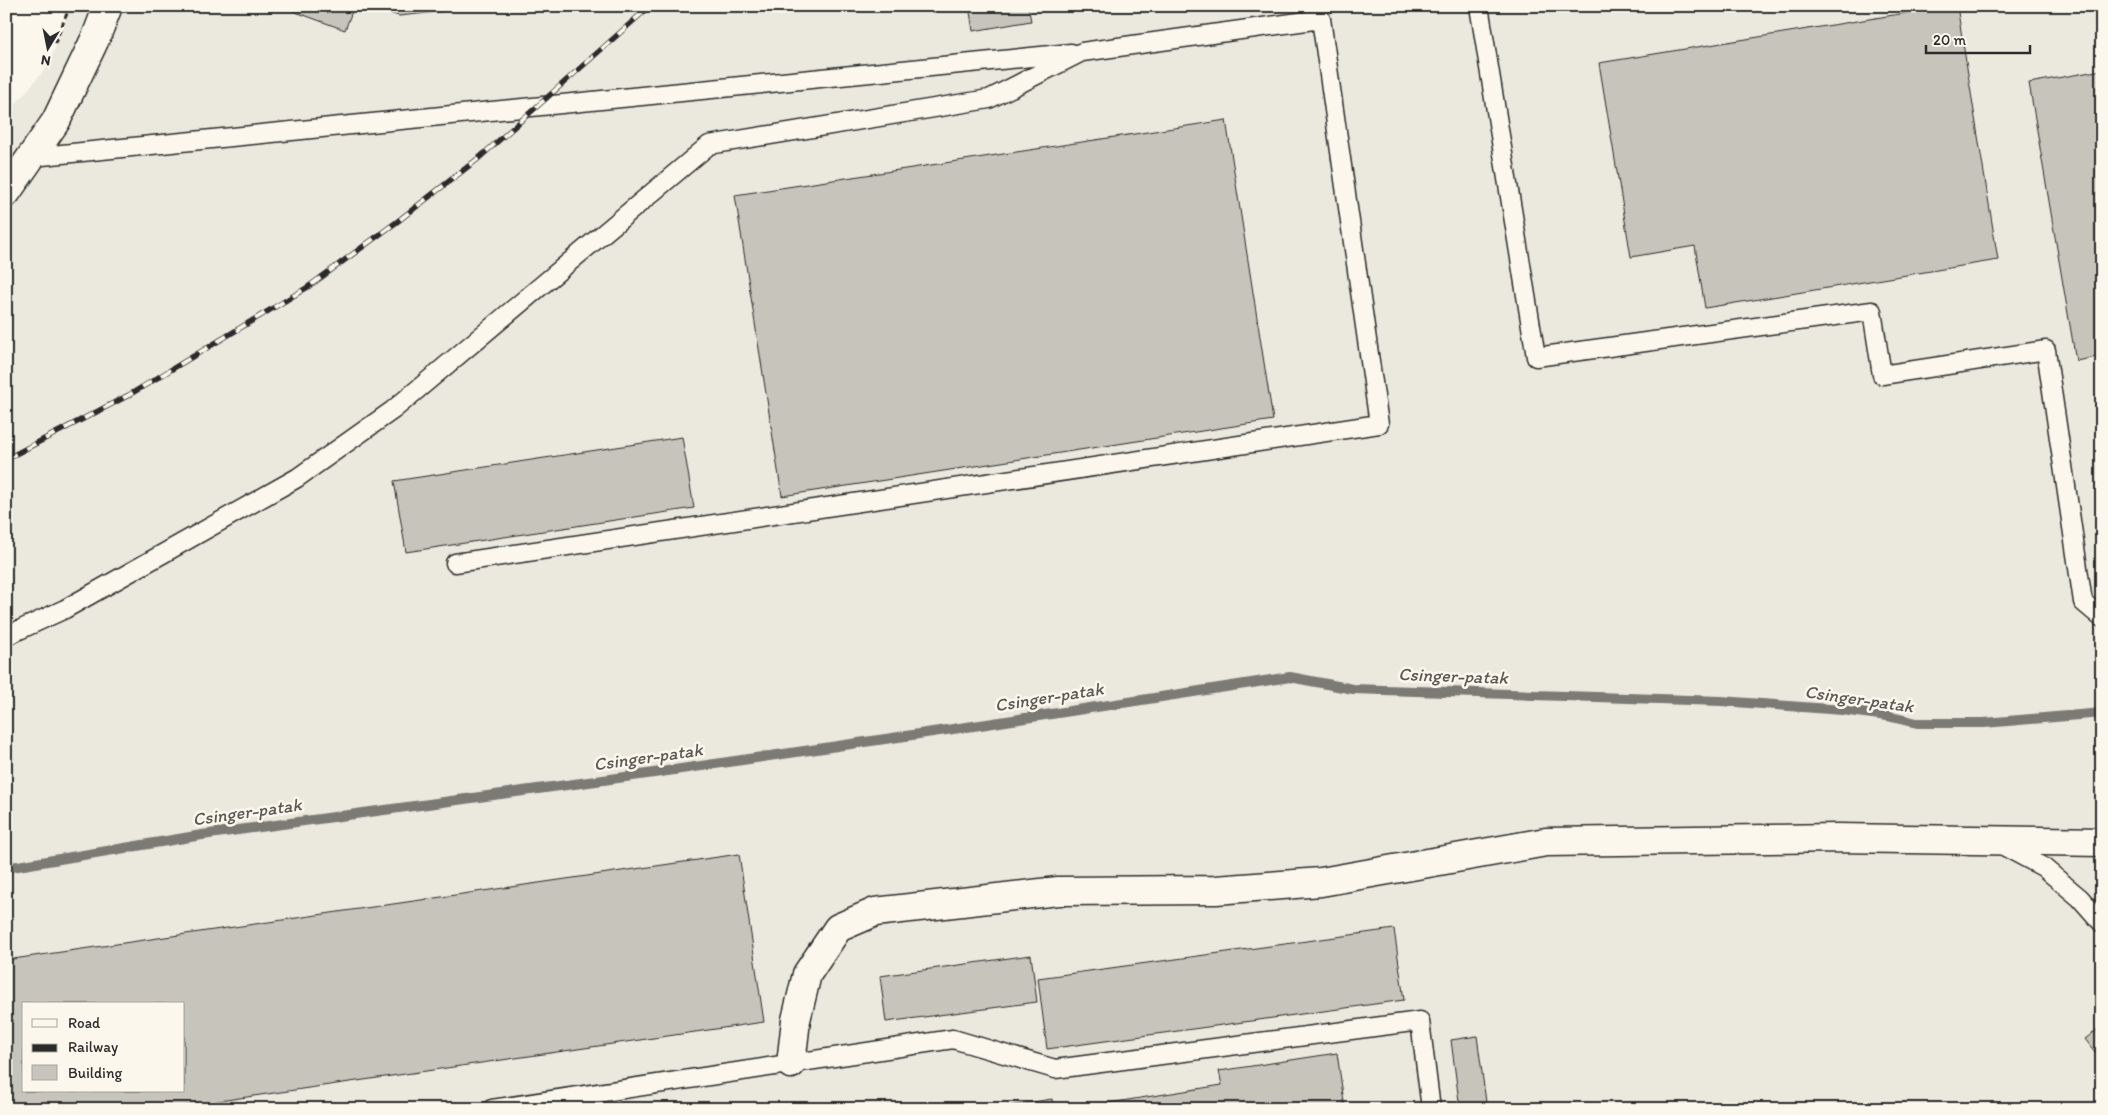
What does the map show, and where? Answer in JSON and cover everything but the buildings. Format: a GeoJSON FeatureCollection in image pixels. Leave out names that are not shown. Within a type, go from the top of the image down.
{"type":"FeatureCollection","features":[{"type":"Feature","properties":{"kind":"street"},"geometry":{"type":"LineString","coordinates":[[6,193],[56,121],[96,37],[108,6]]}},
{"type":"Feature","properties":{"kind":"street"},"geometry":{"type":"LineString","coordinates":[[791,1064],[796,1020],[807,974],[838,928],[875,912],[1058,891],[1216,890],[1322,882],[1546,842],[1837,838],[2102,842]]}},
{"type":"Feature","properties":{"kind":"lane"},"geometry":{"type":"LineString","coordinates":[[1479,6],[1536,357],[1872,311],[1882,375],[2046,350],[2083,602],[2102,618]]}},
{"type":"Feature","properties":{"kind":"lane"},"geometry":{"type":"LineString","coordinates":[[32,157],[1082,52],[1321,20],[1379,424],[455,563]]}},
{"type":"Feature","properties":{"kind":"lane"},"geometry":{"type":"LineString","coordinates":[[6,636],[65,609],[297,478],[393,410],[709,145],[989,99],[1082,52]]}},
{"type":"Feature","properties":{"kind":"lane"},"geometry":{"type":"LineString","coordinates":[[1990,839],[2043,867],[2080,898],[2102,923]]}},
{"type":"Feature","properties":{"kind":"lane"},"geometry":{"type":"LineString","coordinates":[[492,1109],[953,1039],[1055,1069],[1420,1021],[1431,1109]]}},
{"type":"Feature","properties":{"kind":"shaded area"},"geometry":{"type":"Polygon","coordinates":[[[71,6],[2102,6],[2102,1109],[6,1109],[6,115],[48,66],[71,6]]]}},
{"type":"Feature","properties":{"kind":"waterway","name":"Csinger-patak"},"geometry":{"type":"LineString","coordinates":[[6,868],[202,835],[647,774],[1290,677],[1353,689],[1721,701],[1842,710],[1887,716],[1917,723],[1984,723],[2102,713]]}},
{"type":"Feature","properties":{"kind":"railway"},"geometry":{"type":"LineString","coordinates":[[6,459],[129,395],[308,287],[398,221],[479,158],[650,6]]}}]}
